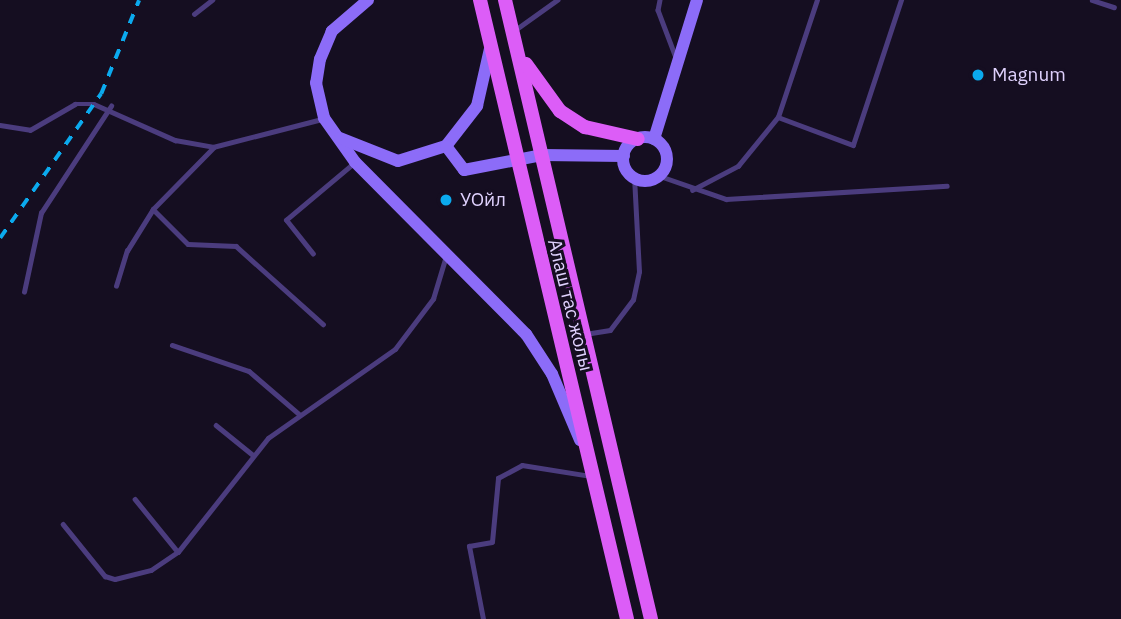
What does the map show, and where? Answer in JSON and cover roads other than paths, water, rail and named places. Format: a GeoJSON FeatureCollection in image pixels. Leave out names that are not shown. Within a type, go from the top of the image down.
{"type":"FeatureCollection","features":[{"type":"Feature","properties":{"kind":"main road"},"geometry":{"type":"LineString","coordinates":[[368,0],[332,31],[320,60],[316,83],[324,118],[340,137],[355,162],[526,334],[552,374],[592,471]]}},
{"type":"Feature","properties":{"kind":"main road","name":"Алаш тас жолы"},"geometry":{"type":"LineString","coordinates":[[480,0],[513,159],[627,619]]}},
{"type":"Feature","properties":{"kind":"main road"},"geometry":{"type":"LineString","coordinates":[[654,139],[698,0]]}},
{"type":"Feature","properties":{"kind":"main road","name":"Алаш тас жолы"},"geometry":{"type":"LineString","coordinates":[[505,4],[651,619]]}},
{"type":"Feature","properties":{"kind":"main road"},"geometry":{"type":"LineString","coordinates":[[514,39],[560,111],[585,127],[638,139],[654,139]]}},
{"type":"Feature","properties":{"kind":"main road"},"geometry":{"type":"LineString","coordinates":[[340,137],[398,161],[446,146],[477,106],[490,49]]}},
{"type":"Feature","properties":{"kind":"main road"},"geometry":{"type":"LineString","coordinates":[[624,156],[638,139]]}},
{"type":"Feature","properties":{"kind":"main road"},"geometry":{"type":"LineString","coordinates":[[624,156],[634,178],[660,176],[667,156],[654,139]]}},
{"type":"Feature","properties":{"kind":"main road"},"geometry":{"type":"LineString","coordinates":[[446,146],[464,170],[541,155],[624,156]]}},
{"type":"Feature","properties":{"kind":"lane"},"geometry":{"type":"LineString","coordinates":[[194,14],[212,0]]}},
{"type":"Feature","properties":{"kind":"lane"},"geometry":{"type":"LineString","coordinates":[[514,39],[557,0]]}},
{"type":"Feature","properties":{"kind":"lane"},"geometry":{"type":"LineString","coordinates":[[660,0],[657,10],[679,64]]}},
{"type":"Feature","properties":{"kind":"lane"},"geometry":{"type":"LineString","coordinates":[[691,191],[738,166],[778,117],[817,0]]}},
{"type":"Feature","properties":{"kind":"lane"},"geometry":{"type":"LineString","coordinates":[[778,117],[853,145],[901,0]]}},
{"type":"Feature","properties":{"kind":"lane"},"geometry":{"type":"LineString","coordinates":[[1091,0],[1114,7]]}},
{"type":"Feature","properties":{"kind":"lane"},"geometry":{"type":"LineString","coordinates":[[0,125],[30,130],[75,104],[111,106],[175,140],[213,147],[324,118]]}},
{"type":"Feature","properties":{"kind":"lane"},"geometry":{"type":"LineString","coordinates":[[24,292],[41,213],[111,106]]}},
{"type":"Feature","properties":{"kind":"lane"},"geometry":{"type":"LineString","coordinates":[[116,286],[127,251],[153,209],[213,147]]}},
{"type":"Feature","properties":{"kind":"lane"},"geometry":{"type":"LineString","coordinates":[[313,254],[286,220],[355,162]]}},
{"type":"Feature","properties":{"kind":"lane"},"geometry":{"type":"LineString","coordinates":[[660,176],[691,191],[726,199],[800,198],[947,186]]}},
{"type":"Feature","properties":{"kind":"lane"},"geometry":{"type":"LineString","coordinates":[[584,334],[610,330],[634,300],[639,272],[634,178]]}},
{"type":"Feature","properties":{"kind":"lane"},"geometry":{"type":"LineString","coordinates":[[153,209],[188,244],[236,246],[323,324]]}},
{"type":"Feature","properties":{"kind":"lane"},"geometry":{"type":"LineString","coordinates":[[63,524],[105,576],[115,579],[151,570],[178,552],[253,455],[298,413],[395,349],[433,299],[447,252]]}},
{"type":"Feature","properties":{"kind":"lane"},"geometry":{"type":"LineString","coordinates":[[172,345],[249,371],[298,413]]}},
{"type":"Feature","properties":{"kind":"lane"},"geometry":{"type":"LineString","coordinates":[[216,425],[253,455]]}},
{"type":"Feature","properties":{"kind":"lane"},"geometry":{"type":"LineString","coordinates":[[483,619],[470,546],[492,542],[498,478],[522,465],[592,471]]}},
{"type":"Feature","properties":{"kind":"lane"},"geometry":{"type":"LineString","coordinates":[[135,499],[178,552]]}},
{"type":"Feature","properties":{"kind":"railway"},"geometry":{"type":"LineString","coordinates":[[0,238],[101,94],[139,0]]}},
{"type":"Feature","properties":{"kind":"place","name":"Magnum"},"geometry":{"type":"Point","coordinates":[978,75]}},
{"type":"Feature","properties":{"kind":"place","name":"УОйл"},"geometry":{"type":"Point","coordinates":[446,200]}}]}
